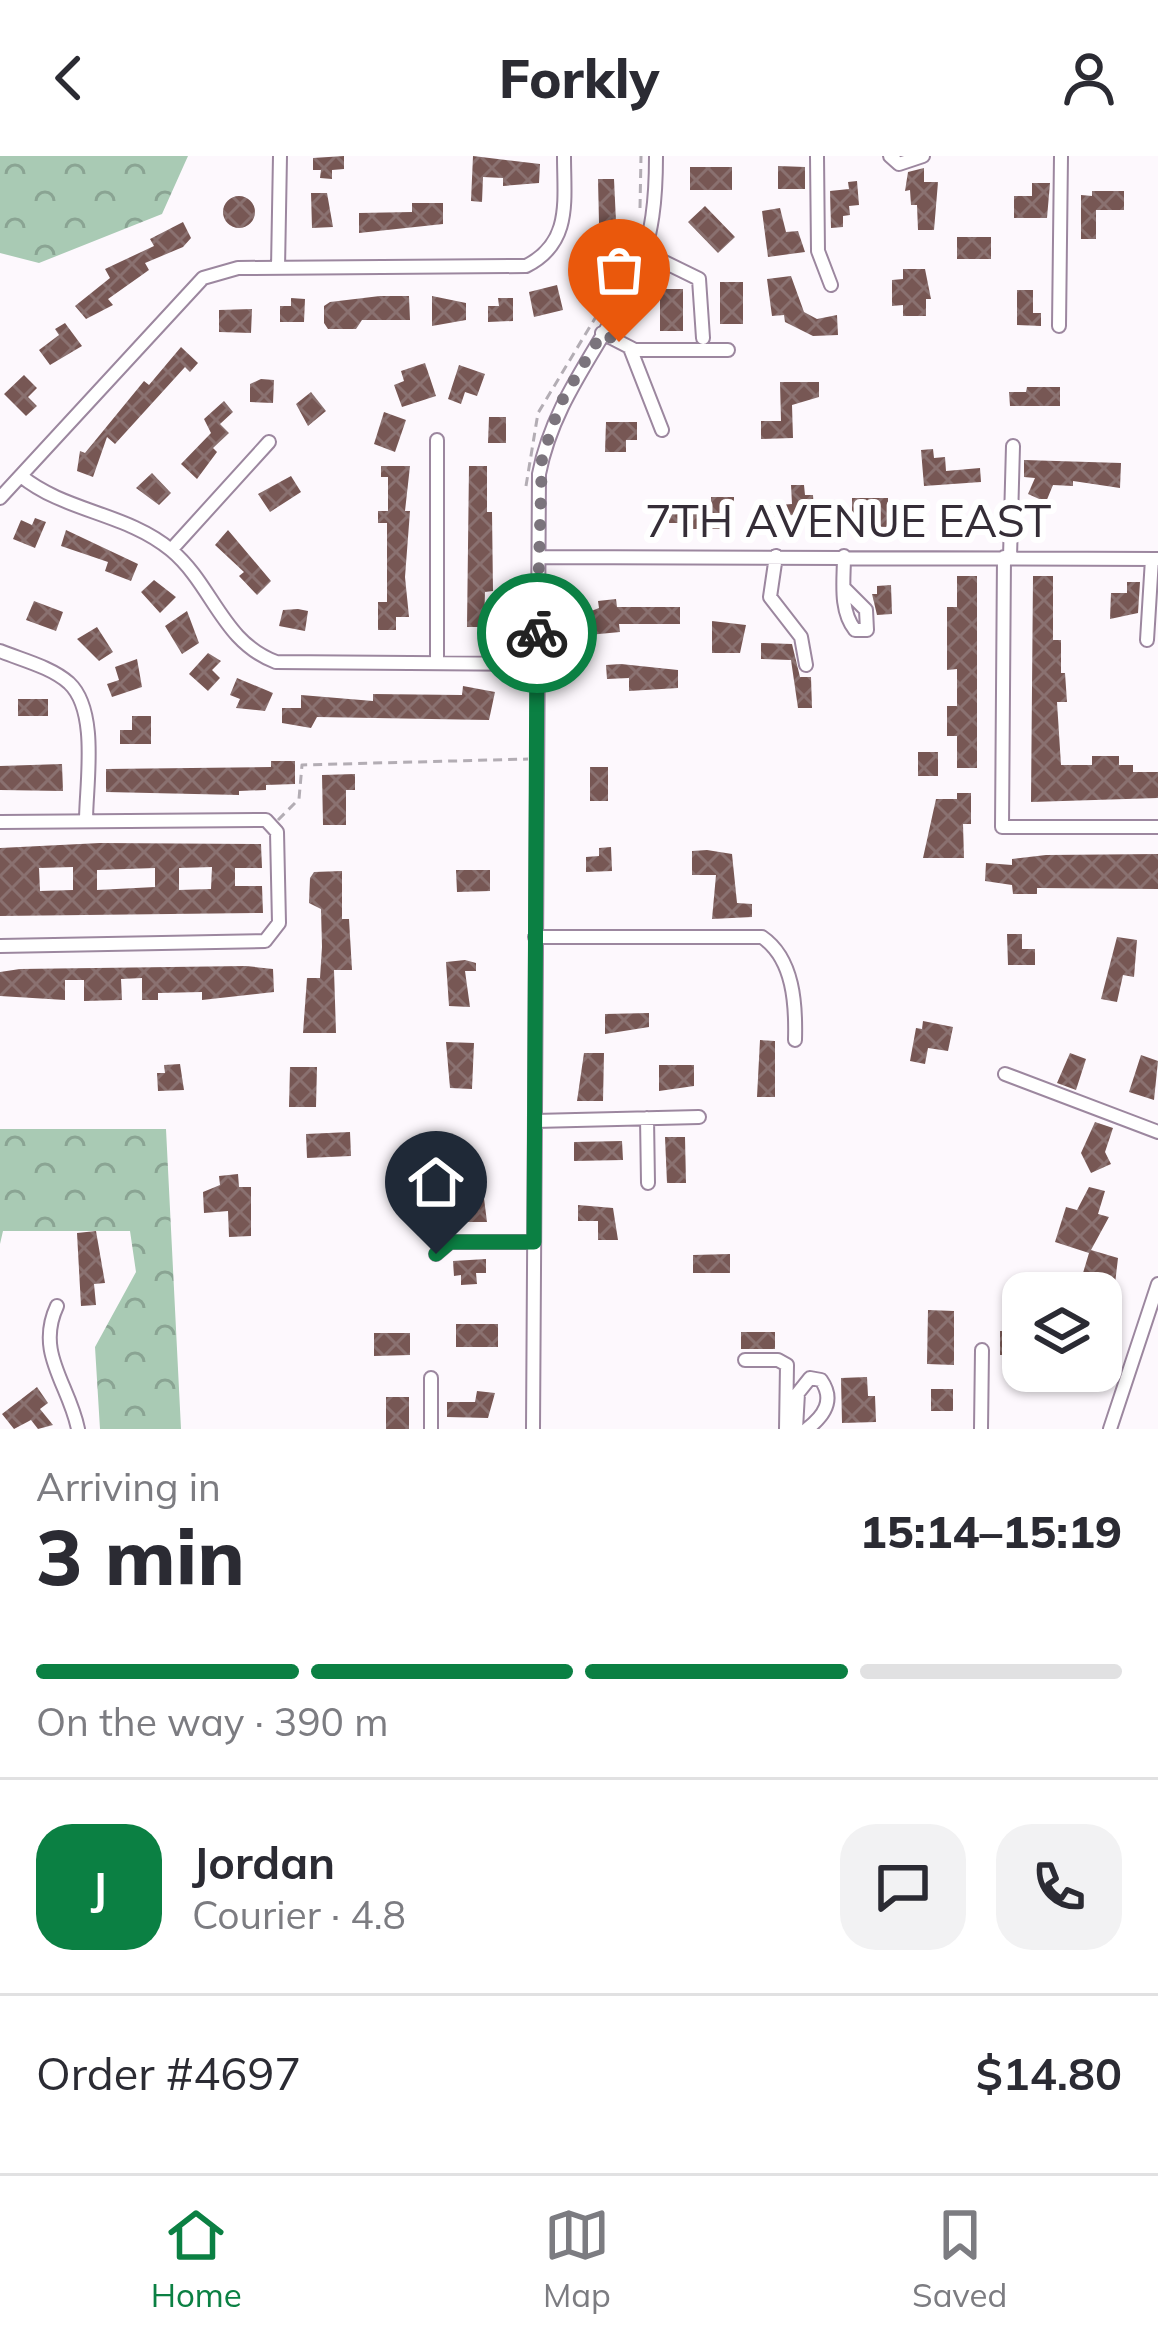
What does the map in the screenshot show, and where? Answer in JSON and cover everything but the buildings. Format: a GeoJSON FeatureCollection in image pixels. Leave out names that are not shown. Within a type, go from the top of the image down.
{"type":"FeatureCollection","features":[{"type":"Feature","properties":{"kind":"street"},"geometry":{"type":"LineString","coordinates":[[278,268],[280,156]]}},
{"type":"Feature","properties":{"kind":"street"},"geometry":{"type":"LineString","coordinates":[[0,498],[194,284],[226,269],[516,268],[542,258],[555,244],[565,215],[564,156]]}},
{"type":"Feature","properties":{"kind":"street"},"geometry":{"type":"LineString","coordinates":[[533,1429],[539,474],[560,404],[644,252],[654,205],[656,156]]}},
{"type":"Feature","properties":{"kind":"street"},"geometry":{"type":"LineString","coordinates":[[818,156],[818,251],[831,285]]}},
{"type":"Feature","properties":{"kind":"street"},"geometry":{"type":"LineString","coordinates":[[890,156],[898,164],[923,156]]}},
{"type":"Feature","properties":{"kind":"street"},"geometry":{"type":"LineString","coordinates":[[1059,326],[1061,156]]}},
{"type":"Feature","properties":{"kind":"street"},"geometry":{"type":"LineString","coordinates":[[644,252],[699,279],[703,338]]}},
{"type":"Feature","properties":{"kind":"street"},"geometry":{"type":"LineString","coordinates":[[602,333],[630,348],[728,350]]}},
{"type":"Feature","properties":{"kind":"street"},"geometry":{"type":"LineString","coordinates":[[630,348],[662,430]]}},
{"type":"Feature","properties":{"kind":"street"},"geometry":{"type":"LineString","coordinates":[[436,440],[437,663]]}},
{"type":"Feature","properties":{"kind":"street"},"geometry":{"type":"LineString","coordinates":[[171,550],[269,442]]}},
{"type":"Feature","properties":{"kind":"street"},"geometry":{"type":"LineString","coordinates":[[1013,446],[1002,827],[1158,827]]}},
{"type":"Feature","properties":{"kind":"street"},"geometry":{"type":"LineString","coordinates":[[21,476],[38,489],[127,524],[171,550],[205,586],[230,631],[262,657],[300,664],[536,664]]}},
{"type":"Feature","properties":{"kind":"street"},"geometry":{"type":"LineString","coordinates":[[776,556],[770,597],[801,637],[806,665]]}},
{"type":"Feature","properties":{"kind":"street"},"geometry":{"type":"LineString","coordinates":[[844,556],[844,588]]}},
{"type":"Feature","properties":{"kind":"street","name":"7TH AVENUE EAST"},"geometry":{"type":"LineString","coordinates":[[539,557],[1155,559]]}},
{"type":"Feature","properties":{"kind":"street"},"geometry":{"type":"LineString","coordinates":[[1147,640],[1155,559]]}},
{"type":"Feature","properties":{"kind":"street"},"geometry":{"type":"LineString","coordinates":[[0,651],[59,676],[79,697],[86,739],[86,821]]}},
{"type":"Feature","properties":{"kind":"street"},"geometry":{"type":"LineString","coordinates":[[0,822],[272,825],[277,832],[279,923],[272,937],[0,946]]}},
{"type":"Feature","properties":{"kind":"street"},"geometry":{"type":"LineString","coordinates":[[535,937],[762,937],[777,951],[789,979],[795,1040]]}},
{"type":"Feature","properties":{"kind":"street"},"geometry":{"type":"LineString","coordinates":[[1005,1074],[1158,1132]]}},
{"type":"Feature","properties":{"kind":"street"},"geometry":{"type":"LineString","coordinates":[[535,1121],[698,1117]]}},
{"type":"Feature","properties":{"kind":"street"},"geometry":{"type":"LineString","coordinates":[[647,1118],[648,1183]]}},
{"type":"Feature","properties":{"kind":"street"},"geometry":{"type":"LineString","coordinates":[[436,1254],[450,1242],[534,1242]]}},
{"type":"Feature","properties":{"kind":"street"},"geometry":{"type":"LineString","coordinates":[[1110,1429],[1158,1284]]}},
{"type":"Feature","properties":{"kind":"street"},"geometry":{"type":"LineString","coordinates":[[57,1306],[48,1324],[47,1348],[78,1429]]}},
{"type":"Feature","properties":{"kind":"street"},"geometry":{"type":"LineString","coordinates":[[981,1429],[982,1350]]}},
{"type":"Feature","properties":{"kind":"street"},"geometry":{"type":"LineString","coordinates":[[745,1360],[778,1360],[787,1365],[786,1429]]}},
{"type":"Feature","properties":{"kind":"street"},"geometry":{"type":"LineString","coordinates":[[430,1378],[431,1429]]}},
{"type":"Feature","properties":{"kind":"street"},"geometry":{"type":"LineString","coordinates":[[796,1429],[798,1393],[810,1378],[821,1380],[828,1402],[824,1416],[807,1429]]}},
{"type":"Feature","properties":{"kind":"path"},"geometry":{"type":"LineString","coordinates":[[272,825],[299,799],[302,765],[536,758]]}},
{"type":"Feature","properties":{"kind":"green space"},"geometry":{"type":"Polygon","coordinates":[[[0,156],[188,156],[162,214],[39,263],[0,253],[0,156]]]}},
{"type":"Feature","properties":{"kind":"green space"},"geometry":{"type":"Polygon","coordinates":[[[0,1129],[166,1129],[181,1429],[100,1429],[95,1347],[136,1272],[130,1231],[3,1231],[0,1244],[0,1129]]]}},
{"type":"Feature","properties":{"kind":"way so far"},"geometry":{"type":"LineString","coordinates":[[537,633],[542,458],[560,404],[602,333],[619,342]]}},
{"type":"Feature","properties":{"kind":"route"},"geometry":{"type":"LineString","coordinates":[[436,1254],[450,1242],[534,1242],[537,633]]}}]}
